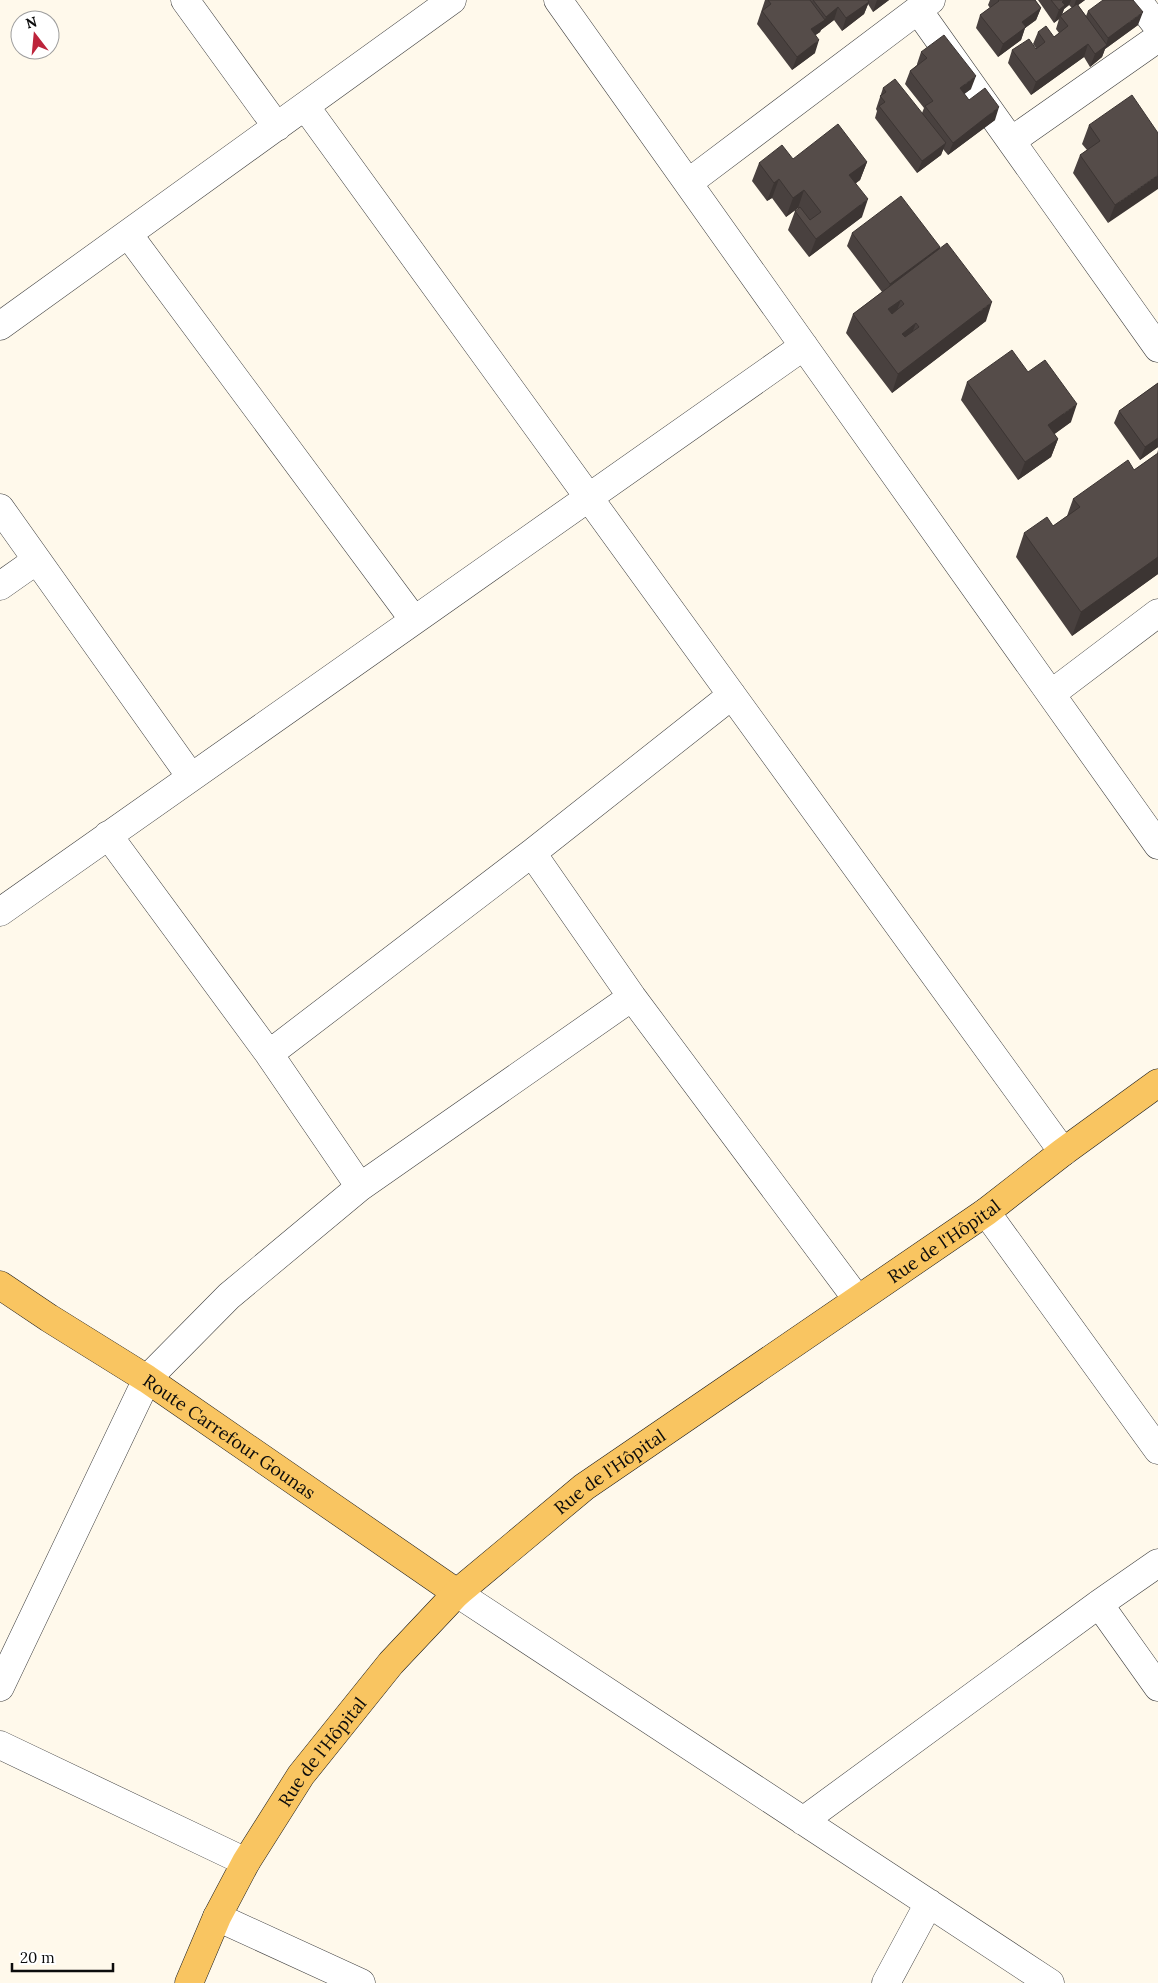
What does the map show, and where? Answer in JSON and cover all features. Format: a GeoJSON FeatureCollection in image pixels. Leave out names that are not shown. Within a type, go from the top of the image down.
{"type":"FeatureCollection","features":[{"type":"Feature","properties":{"kind":"main road","name":"Rue de l'Hôpital"},"geometry":{"type":"LineString","coordinates":[[189,1983],[217,1917],[246,1862],[301,1775],[391,1663],[457,1592],[584,1487],[986,1212],[1063,1152],[1158,1083]]}},
{"type":"Feature","properties":{"kind":"main road","name":"Route Carrefour Gounas"},"geometry":{"type":"LineString","coordinates":[[0,1285],[147,1379],[457,1592]]}},
{"type":"Feature","properties":{"kind":"street"},"geometry":{"type":"LineString","coordinates":[[185,0],[277,127]]}},
{"type":"Feature","properties":{"kind":"street"},"geometry":{"type":"LineString","coordinates":[[0,326],[452,0]]}},
{"type":"Feature","properties":{"kind":"street"},"geometry":{"type":"LineString","coordinates":[[558,0],[1158,845]]}},
{"type":"Feature","properties":{"kind":"street"},"geometry":{"type":"LineString","coordinates":[[1137,0],[1158,27]]}},
{"type":"Feature","properties":{"kind":"street"},"geometry":{"type":"LineString","coordinates":[[688,183],[925,5],[1011,141],[1155,339]]}},
{"type":"Feature","properties":{"kind":"street"},"geometry":{"type":"LineString","coordinates":[[1011,141],[1158,38]]}},
{"type":"Feature","properties":{"kind":"street"},"geometry":{"type":"LineString","coordinates":[[305,106],[1063,1152]]}},
{"type":"Feature","properties":{"kind":"street"},"geometry":{"type":"LineString","coordinates":[[128,234],[414,620]]}},
{"type":"Feature","properties":{"kind":"street"},"geometry":{"type":"LineString","coordinates":[[0,912],[804,346]]}},
{"type":"Feature","properties":{"kind":"street"},"geometry":{"type":"LineString","coordinates":[[0,508],[191,777]]}},
{"type":"Feature","properties":{"kind":"street"},"geometry":{"type":"LineString","coordinates":[[0,586],[37,560]]}},
{"type":"Feature","properties":{"kind":"street"},"geometry":{"type":"LineString","coordinates":[[1051,694],[1158,614]]}},
{"type":"Feature","properties":{"kind":"street"},"geometry":{"type":"LineString","coordinates":[[269,1054],[532,854],[732,694]]}},
{"type":"Feature","properties":{"kind":"street"},"geometry":{"type":"LineString","coordinates":[[108,836],[269,1054],[360,1187]]}},
{"type":"Feature","properties":{"kind":"street"},"geometry":{"type":"LineString","coordinates":[[532,854],[632,997],[857,1299]]}},
{"type":"Feature","properties":{"kind":"street"},"geometry":{"type":"LineString","coordinates":[[0,1687],[147,1379],[229,1296],[360,1187],[632,997]]}},
{"type":"Feature","properties":{"kind":"street"},"geometry":{"type":"LineString","coordinates":[[986,1212],[1158,1450]]}},
{"type":"Feature","properties":{"kind":"street"},"geometry":{"type":"LineString","coordinates":[[803,1821],[1158,1563]]}},
{"type":"Feature","properties":{"kind":"street"},"geometry":{"type":"LineString","coordinates":[[457,1592],[1050,1983]]}},
{"type":"Feature","properties":{"kind":"street"},"geometry":{"type":"LineString","coordinates":[[1100,1604],[1158,1687]]}},
{"type":"Feature","properties":{"kind":"street"},"geometry":{"type":"LineString","coordinates":[[0,1745],[246,1862]]}},
{"type":"Feature","properties":{"kind":"street"},"geometry":{"type":"LineString","coordinates":[[886,1983],[929,1903]]}},
{"type":"Feature","properties":{"kind":"street"},"geometry":{"type":"LineString","coordinates":[[217,1917],[360,1983]]}},
{"type":"Feature","properties":{"kind":"building"},"geometry":{"type":"Polygon","coordinates":[[[768,0],[810,0],[825,20],[811,29],[819,40],[797,57],[762,11],[771,4],[768,0]]]}},
{"type":"Feature","properties":{"kind":"building"},"geometry":{"type":"Polygon","coordinates":[[[813,0],[868,0],[869,2],[846,18],[838,7],[826,17],[813,0]]]}},
{"type":"Feature","properties":{"kind":"building"},"geometry":{"type":"Polygon","coordinates":[[[998,0],[1035,0],[1041,8],[1022,22],[1026,27],[1003,44],[980,15],[998,0]]]}},
{"type":"Feature","properties":{"kind":"building"},"geometry":{"type":"Polygon","coordinates":[[[1051,0],[1064,0],[1062,2],[1065,5],[1059,10],[1051,0]]]}},
{"type":"Feature","properties":{"kind":"building"},"geometry":{"type":"Polygon","coordinates":[[[1103,0],[1133,0],[1143,12],[1108,38],[1088,11],[1103,0]]]}},
{"type":"Feature","properties":{"kind":"building"},"geometry":{"type":"Polygon","coordinates":[[[1077,4],[1107,45],[1095,54],[1088,44],[1036,82],[1012,50],[1029,39],[1036,49],[1045,42],[1038,32],[1046,26],[1054,37],[1068,26],[1060,16],[1077,4]]]}},
{"type":"Feature","properties":{"kind":"building"},"geometry":{"type":"Polygon","coordinates":[[[944,35],[976,76],[960,88],[969,100],[985,88],[999,107],[953,143],[925,106],[933,101],[910,71],[927,58],[921,52],[944,35]]]}},
{"type":"Feature","properties":{"kind":"building"},"geometry":{"type":"Polygon","coordinates":[[[895,79],[946,143],[922,161],[879,106],[885,102],[880,96],[886,92],[883,88],[895,79]]]}},
{"type":"Feature","properties":{"kind":"building"},"geometry":{"type":"Polygon","coordinates":[[[1132,95],[1158,133],[1158,175],[1115,205],[1080,155],[1100,141],[1089,125],[1132,95]]]}},
{"type":"Feature","properties":{"kind":"building"},"geometry":{"type":"Polygon","coordinates":[[[838,124],[867,162],[849,175],[868,199],[816,239],[795,211],[800,207],[810,220],[821,212],[804,190],[793,198],[779,179],[774,183],[759,163],[782,145],[793,159],[838,124]]]}},
{"type":"Feature","properties":{"kind":"building"},"geometry":{"type":"Polygon","coordinates":[[[901,196],[940,247],[890,284],[852,233],[901,196]]]}},
{"type":"Feature","properties":{"kind":"building"},"geometry":{"type":"Polygon","coordinates":[[[947,243],[992,302],[898,374],[853,314],[947,243]],[[901,300],[888,309],[892,314],[904,304],[901,300]],[[916,323],[902,334],[905,337],[919,327],[916,323]]]}},
{"type":"Feature","properties":{"kind":"building"},"geometry":{"type":"Polygon","coordinates":[[[1012,350],[1028,372],[1045,360],[1077,404],[1048,425],[1058,439],[1025,462],[967,382],[1012,350]]]}},
{"type":"Feature","properties":{"kind":"building"},"geometry":{"type":"Polygon","coordinates":[[[1158,383],[1158,438],[1145,447],[1119,411],[1158,383]]]}},
{"type":"Feature","properties":{"kind":"building"},"geometry":{"type":"Polygon","coordinates":[[[1158,453],[1158,557],[1081,612],[1024,533],[1047,517],[1053,526],[1080,507],[1073,499],[1128,460],[1134,470],[1158,453]]]}}]}
